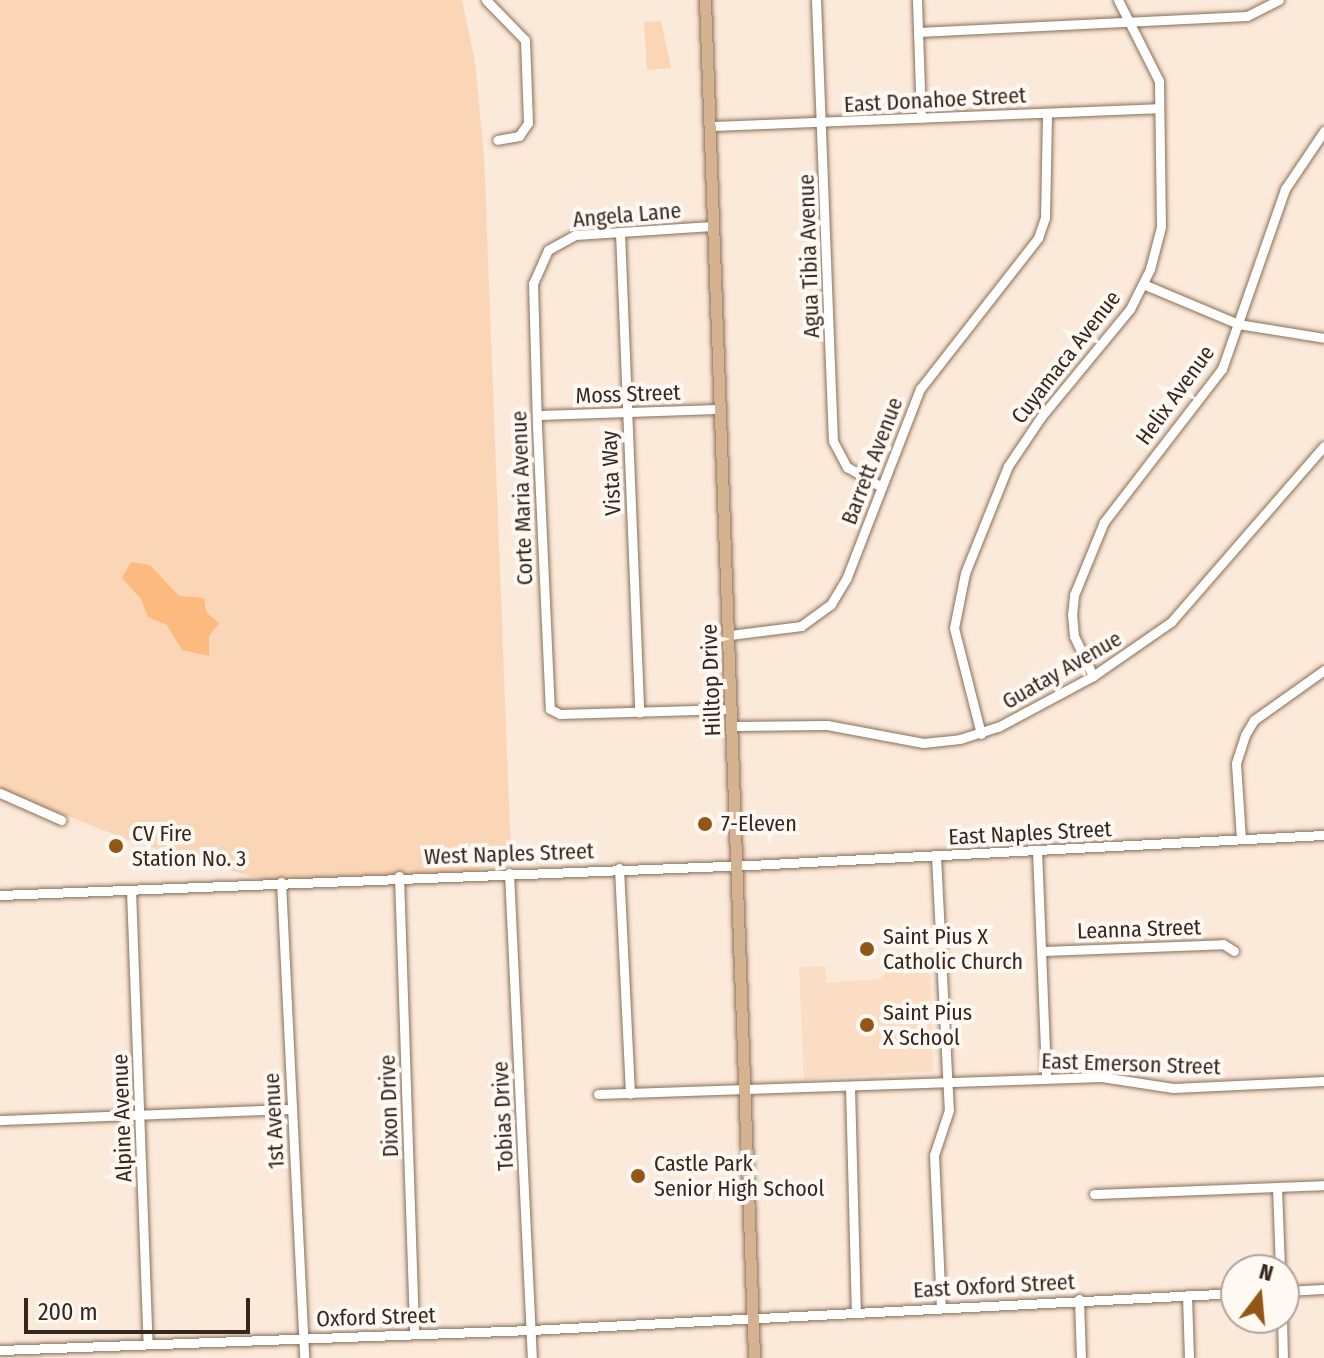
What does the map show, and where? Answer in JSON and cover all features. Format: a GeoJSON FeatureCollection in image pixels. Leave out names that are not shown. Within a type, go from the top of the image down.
{"type":"FeatureCollection","features":[{"type":"Feature","properties":{"kind":"main road","name":"Hilltop Drive"},"geometry":{"type":"LineString","coordinates":[[705,0],[712,126],[712,226],[730,635],[754,1358]]}},
{"type":"Feature","properties":{"kind":"street"},"geometry":{"type":"LineString","coordinates":[[486,0],[525,40],[528,123],[519,136],[497,140]]}},
{"type":"Feature","properties":{"kind":"street","name":"Agua Tibia Avenue"},"geometry":{"type":"LineString","coordinates":[[816,0],[833,441],[847,467],[881,487]]}},
{"type":"Feature","properties":{"kind":"street"},"geometry":{"type":"LineString","coordinates":[[917,0],[921,118]]}},
{"type":"Feature","properties":{"kind":"street","name":"Cuyamaca Avenue"},"geometry":{"type":"LineString","coordinates":[[981,734],[956,645],[956,606],[965,573],[1006,470],[1029,433],[1125,317],[1143,284],[1161,227],[1159,108],[1153,62],[1118,0]]}},
{"type":"Feature","properties":{"kind":"street"},"geometry":{"type":"LineString","coordinates":[[918,32],[1247,16],[1279,0]]}},
{"type":"Feature","properties":{"kind":"street","name":"East Donahoe Street"},"geometry":{"type":"LineString","coordinates":[[712,126],[823,124],[1159,108]]}},
{"type":"Feature","properties":{"kind":"street","name":"Barrett Avenue"},"geometry":{"type":"LineString","coordinates":[[730,635],[801,626],[831,604],[920,389],[1038,238],[1045,218],[1047,113]]}},
{"type":"Feature","properties":{"kind":"street","name":"Helix Avenue"},"geometry":{"type":"LineString","coordinates":[[1093,676],[1074,636],[1074,595],[1111,510],[1222,369],[1285,189],[1324,131]]}},
{"type":"Feature","properties":{"kind":"street","name":"Angela Lane"},"geometry":{"type":"LineString","coordinates":[[533,293],[536,269],[553,245],[575,235],[712,226]]}},
{"type":"Feature","properties":{"kind":"street","name":"Vista Way"},"geometry":{"type":"LineString","coordinates":[[620,232],[639,713]]}},
{"type":"Feature","properties":{"kind":"street"},"geometry":{"type":"LineString","coordinates":[[1143,284],[1238,324],[1324,338]]}},
{"type":"Feature","properties":{"kind":"street","name":"Corte Maria Avenue"},"geometry":{"type":"LineString","coordinates":[[533,293],[549,702],[560,714],[639,713]]}},
{"type":"Feature","properties":{"kind":"street","name":"Moss Street"},"geometry":{"type":"LineString","coordinates":[[537,415],[720,409]]}},
{"type":"Feature","properties":{"kind":"street","name":"Guatay Avenue"},"geometry":{"type":"LineString","coordinates":[[733,726],[836,726],[920,743],[981,734],[1093,676],[1147,641],[1189,605],[1324,446]]}},
{"type":"Feature","properties":{"kind":"street"},"geometry":{"type":"LineString","coordinates":[[1241,839],[1236,763],[1245,735],[1254,720],[1324,670]]}},
{"type":"Feature","properties":{"kind":"street"},"geometry":{"type":"LineString","coordinates":[[639,713],[731,709]]}},
{"type":"Feature","properties":{"kind":"street"},"geometry":{"type":"LineString","coordinates":[[0,793],[61,820]]}},
{"type":"Feature","properties":{"kind":"street","name":"East Naples Street"},"geometry":{"type":"LineString","coordinates":[[737,864],[1324,835]]}},
{"type":"Feature","properties":{"kind":"street"},"geometry":{"type":"LineString","coordinates":[[1037,850],[1044,951],[1046,1078]]}},
{"type":"Feature","properties":{"kind":"street"},"geometry":{"type":"LineString","coordinates":[[936,856],[948,1118],[934,1155],[941,1307]]}},
{"type":"Feature","properties":{"kind":"street","name":"West Naples Street"},"geometry":{"type":"LineString","coordinates":[[0,895],[737,864]]}},
{"type":"Feature","properties":{"kind":"street"},"geometry":{"type":"LineString","coordinates":[[619,868],[630,1094]]}},
{"type":"Feature","properties":{"kind":"street","name":"Tobias Drive"},"geometry":{"type":"LineString","coordinates":[[509,873],[532,1358]]}},
{"type":"Feature","properties":{"kind":"street","name":"Dixon Drive"},"geometry":{"type":"LineString","coordinates":[[399,876],[414,1334]]}},
{"type":"Feature","properties":{"kind":"street","name":"1st Avenue"},"geometry":{"type":"LineString","coordinates":[[281,882],[304,1358]]}},
{"type":"Feature","properties":{"kind":"street","name":"Alpine Avenue"},"geometry":{"type":"LineString","coordinates":[[131,890],[148,1344]]}},
{"type":"Feature","properties":{"kind":"street","name":"Leanna Street"},"geometry":{"type":"LineString","coordinates":[[1044,951],[1223,944],[1234,951]]}},
{"type":"Feature","properties":{"kind":"street","name":"East Emerson Street"},"geometry":{"type":"LineString","coordinates":[[598,1094],[1046,1078],[1102,1077],[1173,1088],[1324,1081]]}},
{"type":"Feature","properties":{"kind":"street"},"geometry":{"type":"LineString","coordinates":[[850,1087],[856,1313]]}},
{"type":"Feature","properties":{"kind":"street"},"geometry":{"type":"LineString","coordinates":[[0,1120],[291,1109]]}},
{"type":"Feature","properties":{"kind":"street"},"geometry":{"type":"LineString","coordinates":[[1094,1194],[1324,1185]]}},
{"type":"Feature","properties":{"kind":"street"},"geometry":{"type":"LineString","coordinates":[[1277,1187],[1279,1254]]}},
{"type":"Feature","properties":{"kind":"street"},"geometry":{"type":"LineString","coordinates":[[1300,1290],[1324,1289]]}},
{"type":"Feature","properties":{"kind":"street","name":"East Oxford Street"},"geometry":{"type":"LineString","coordinates":[[754,1318],[1220,1294]]}},
{"type":"Feature","properties":{"kind":"street"},"geometry":{"type":"LineString","coordinates":[[1187,1295],[1189,1358]]}},
{"type":"Feature","properties":{"kind":"street"},"geometry":{"type":"LineString","coordinates":[[1079,1299],[1081,1358]]}},
{"type":"Feature","properties":{"kind":"street","name":"Oxford Street"},"geometry":{"type":"LineString","coordinates":[[0,1350],[24,1353],[148,1344],[531,1330],[754,1318]]}},
{"type":"Feature","properties":{"kind":"street"},"geometry":{"type":"LineString","coordinates":[[1282,1334],[1283,1358]]}},
{"type":"Feature","properties":{"kind":"shaded area"},"geometry":{"type":"Polygon","coordinates":[[[0,0],[462,0],[475,62],[484,156],[511,858],[462,877],[281,885],[133,842],[0,789],[0,0]]]}},
{"type":"Feature","properties":{"kind":"shaded area"},"geometry":{"type":"Polygon","coordinates":[[[661,21],[671,68],[647,70],[644,22],[661,21]]]}},
{"type":"Feature","properties":{"kind":"shaded area"},"geometry":{"type":"Polygon","coordinates":[[[131,562],[150,565],[179,596],[204,598],[206,612],[219,623],[209,636],[209,656],[182,650],[167,625],[148,617],[141,599],[122,578],[131,562]]]}},
{"type":"Feature","properties":{"kind":"shaded area","name":"Saint Pius X School"},"geometry":{"type":"Polygon","coordinates":[[[825,966],[826,983],[880,979],[891,967],[930,966],[933,1071],[804,1079],[799,967],[825,966]]]}},
{"type":"Feature","properties":{"kind":"place","name":"7-Eleven"},"geometry":{"type":"Point","coordinates":[705,824]}},
{"type":"Feature","properties":{"kind":"place","name":"CV Fire Station No. 3"},"geometry":{"type":"Point","coordinates":[116,846]}},
{"type":"Feature","properties":{"kind":"place","name":"Saint Pius X Catholic Church"},"geometry":{"type":"Point","coordinates":[867,949]}},
{"type":"Feature","properties":{"kind":"place","name":"Saint Pius X School"},"geometry":{"type":"Point","coordinates":[867,1025]}},
{"type":"Feature","properties":{"kind":"place","name":"Castle Park Senior High School"},"geometry":{"type":"Point","coordinates":[638,1176]}}]}
